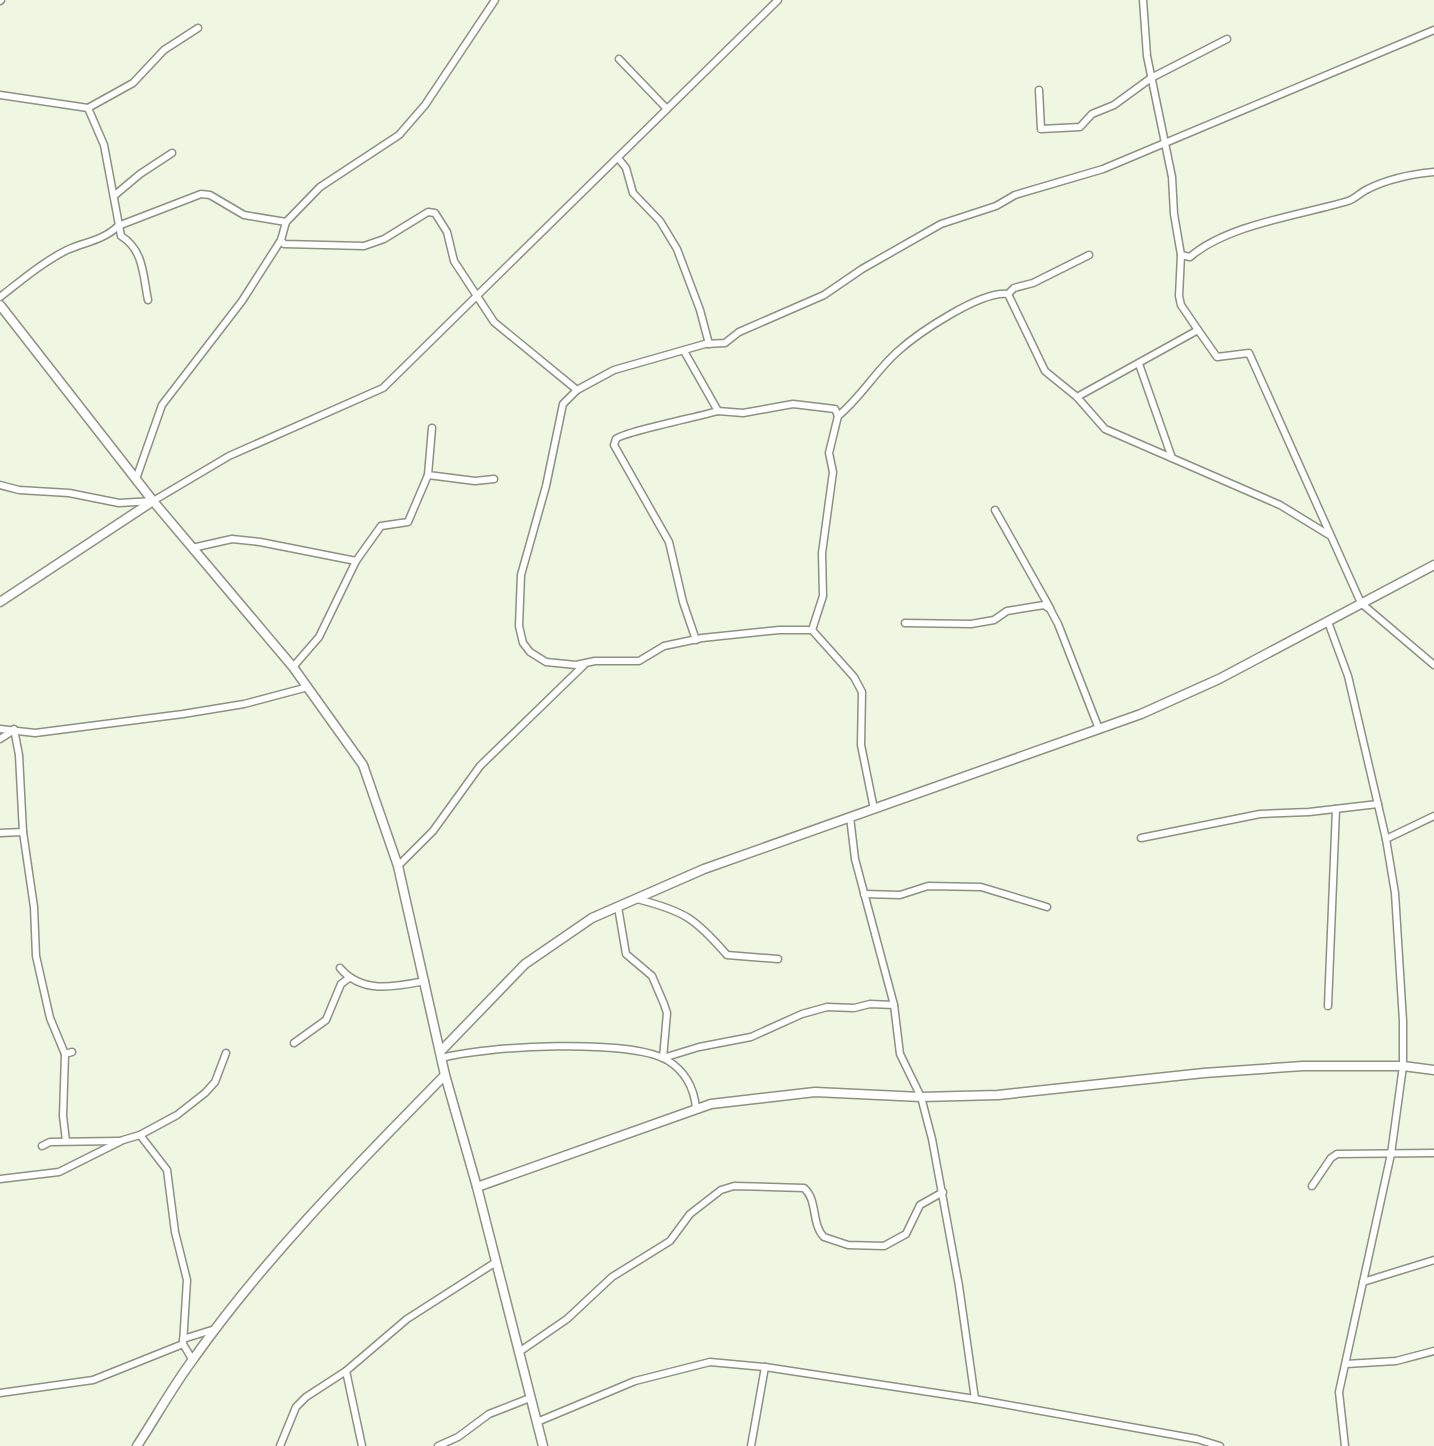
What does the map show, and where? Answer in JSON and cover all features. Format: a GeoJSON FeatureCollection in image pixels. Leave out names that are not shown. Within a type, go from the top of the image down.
{"type":"FeatureCollection","features":[{"type":"Feature","properties":{"kind":"street"},"geometry":{"type":"LineString","coordinates":[[136,479],[162,405],[242,301],[281,240],[286,222],[320,187],[399,135],[425,105],[495,0]]}},
{"type":"Feature","properties":{"kind":"street"},"geometry":{"type":"LineString","coordinates":[[0,602],[153,501],[229,456],[383,388],[778,0]]}},
{"type":"Feature","properties":{"kind":"street"},"geometry":{"type":"LineString","coordinates":[[1143,0],[1151,78],[1172,177],[1174,214],[1181,255],[1179,296],[1181,305],[1217,357],[1249,352],[1361,603],[1434,665]]}},
{"type":"Feature","properties":{"kind":"street"},"geometry":{"type":"LineString","coordinates":[[0,95],[88,108],[133,83],[164,50],[198,28]]}},
{"type":"Feature","properties":{"kind":"street"},"geometry":{"type":"LineString","coordinates":[[874,809],[861,745],[862,692],[854,677],[812,630],[779,630],[696,640],[653,650],[639,661],[595,662],[584,665],[546,662],[523,643],[519,626],[521,575],[546,486],[563,404],[577,390],[614,370],[710,344],[725,343],[739,332],[808,303],[941,224],[996,206],[1015,195],[1066,181],[1165,144],[1434,30]]}},
{"type":"Feature","properties":{"kind":"street"},"geometry":{"type":"LineString","coordinates":[[1039,90],[1041,129],[1080,127],[1092,114],[1114,105],[1151,78],[1227,39]]}},
{"type":"Feature","properties":{"kind":"street"},"geometry":{"type":"LineString","coordinates":[[619,59],[668,109]]}},
{"type":"Feature","properties":{"kind":"street"},"geometry":{"type":"LineString","coordinates":[[88,108],[104,145],[116,195],[121,236],[133,243],[139,253],[148,300]]}},
{"type":"Feature","properties":{"kind":"street"},"geometry":{"type":"LineString","coordinates":[[116,195],[140,174],[172,153]]}},
{"type":"Feature","properties":{"kind":"street"},"geometry":{"type":"LineString","coordinates":[[618,158],[626,168],[633,193],[660,221],[677,249],[710,344]]}},
{"type":"Feature","properties":{"kind":"street"},"geometry":{"type":"LineString","coordinates":[[1181,255],[1190,257],[1226,237],[1266,221],[1350,201],[1366,189],[1386,182],[1434,172]]}},
{"type":"Feature","properties":{"kind":"street"},"geometry":{"type":"LineString","coordinates":[[0,297],[42,265],[68,250],[110,234],[118,226],[201,194],[210,195],[244,214],[286,222]]}},
{"type":"Feature","properties":{"kind":"street"},"geometry":{"type":"LineString","coordinates":[[281,240],[284,244],[296,245],[364,246],[384,239],[428,212],[435,213],[447,232],[454,261],[501,330],[577,390]]}},
{"type":"Feature","properties":{"kind":"street"},"geometry":{"type":"LineString","coordinates":[[1008,294],[1014,288],[1033,283],[1089,255]]}},
{"type":"Feature","properties":{"kind":"street"},"geometry":{"type":"LineString","coordinates":[[812,630],[823,596],[822,553],[833,472],[829,453],[838,416],[873,381],[881,368],[897,352],[937,322],[984,298],[999,293],[1008,294]]}},
{"type":"Feature","properties":{"kind":"street"},"geometry":{"type":"LineString","coordinates":[[1008,294],[1045,371],[1077,398],[1105,429],[1280,505],[1329,535]]}},
{"type":"Feature","properties":{"kind":"street"},"geometry":{"type":"LineString","coordinates":[[0,305],[153,501],[293,667],[363,765],[398,866],[445,1075],[477,1187],[543,1446]]}},
{"type":"Feature","properties":{"kind":"street"},"geometry":{"type":"LineString","coordinates":[[1077,398],[1198,330]]}},
{"type":"Feature","properties":{"kind":"street"},"geometry":{"type":"LineString","coordinates":[[684,351],[718,411]]}},
{"type":"Feature","properties":{"kind":"street"},"geometry":{"type":"LineString","coordinates":[[1139,364],[1172,458]]}},
{"type":"Feature","properties":{"kind":"street"},"geometry":{"type":"LineString","coordinates":[[696,640],[683,602],[669,542],[614,445],[616,439],[625,433],[645,431],[718,411],[743,413],[793,404],[835,409],[838,416]]}},
{"type":"Feature","properties":{"kind":"street"},"geometry":{"type":"LineString","coordinates":[[293,667],[319,637],[356,561],[381,526],[408,522],[428,475],[432,428]]}},
{"type":"Feature","properties":{"kind":"street"},"geometry":{"type":"LineString","coordinates":[[428,475],[475,481],[494,479]]}},
{"type":"Feature","properties":{"kind":"street"},"geometry":{"type":"LineString","coordinates":[[0,485],[19,490],[69,493],[119,502],[153,501]]}},
{"type":"Feature","properties":{"kind":"street"},"geometry":{"type":"LineString","coordinates":[[995,510],[1050,609],[1098,729]]}},
{"type":"Feature","properties":{"kind":"street"},"geometry":{"type":"LineString","coordinates":[[192,548],[232,539],[260,542],[356,561]]}},
{"type":"Feature","properties":{"kind":"street"},"geometry":{"type":"LineString","coordinates":[[441,1055],[525,964],[583,923],[704,869],[1141,714],[1219,679],[1434,566]]}},
{"type":"Feature","properties":{"kind":"street"},"geometry":{"type":"LineString","coordinates":[[905,623],[970,624],[994,620],[1007,611],[1044,605],[1050,609]]}},
{"type":"Feature","properties":{"kind":"street"},"geometry":{"type":"LineString","coordinates":[[1329,622],[1348,676],[1386,839],[1395,893],[1403,1066],[1391,1154],[1339,1392],[1345,1446]]}},
{"type":"Feature","properties":{"kind":"street"},"geometry":{"type":"LineString","coordinates":[[398,866],[434,831],[480,766],[584,665]]}},
{"type":"Feature","properties":{"kind":"street"},"geometry":{"type":"LineString","coordinates":[[0,729],[35,733],[183,714],[244,704],[308,687]]}},
{"type":"Feature","properties":{"kind":"street"},"geometry":{"type":"LineString","coordinates":[[0,739],[14,729]]}},
{"type":"Feature","properties":{"kind":"street"},"geometry":{"type":"LineString","coordinates":[[14,729],[19,755],[22,832],[34,907],[38,968],[50,1018],[69,1053],[63,1116],[66,1141]]}},
{"type":"Feature","properties":{"kind":"street"},"geometry":{"type":"LineString","coordinates":[[1141,838],[1260,814],[1378,804]]}},
{"type":"Feature","properties":{"kind":"street"},"geometry":{"type":"LineString","coordinates":[[1328,1006],[1336,809]]}},
{"type":"Feature","properties":{"kind":"street"},"geometry":{"type":"LineString","coordinates":[[1386,839],[1434,816]]}},
{"type":"Feature","properties":{"kind":"street"},"geometry":{"type":"LineString","coordinates":[[850,817],[855,859],[894,1005],[900,1054],[921,1097],[943,1192],[975,1399]]}},
{"type":"Feature","properties":{"kind":"street"},"geometry":{"type":"LineString","coordinates":[[0,833],[22,832]]}},
{"type":"Feature","properties":{"kind":"street"},"geometry":{"type":"LineString","coordinates":[[864,894],[900,895],[928,886],[981,887],[1047,907]]}},
{"type":"Feature","properties":{"kind":"street"},"geometry":{"type":"LineString","coordinates":[[636,899],[673,908],[700,924],[726,955],[778,959]]}},
{"type":"Feature","properties":{"kind":"street"},"geometry":{"type":"LineString","coordinates":[[618,906],[626,954],[652,976],[667,1013],[663,1058]]}},
{"type":"Feature","properties":{"kind":"street"},"geometry":{"type":"LineString","coordinates":[[340,968],[349,978],[359,984],[376,987],[393,987],[425,981]]}},
{"type":"Feature","properties":{"kind":"street"},"geometry":{"type":"LineString","coordinates":[[294,1043],[326,1020],[341,984],[349,978]]}},
{"type":"Feature","properties":{"kind":"street"},"geometry":{"type":"LineString","coordinates":[[663,1058],[699,1047],[751,1037],[817,1009],[854,1008],[870,1004],[894,1005]]}},
{"type":"Feature","properties":{"kind":"street"},"geometry":{"type":"LineString","coordinates":[[441,1055],[516,1047],[638,1050],[663,1058],[690,1083],[695,1093],[696,1108]]}},
{"type":"Feature","properties":{"kind":"street"},"geometry":{"type":"LineString","coordinates":[[0,1179],[59,1172],[123,1140],[140,1135],[177,1114],[205,1093],[215,1082],[226,1053]]}},
{"type":"Feature","properties":{"kind":"street"},"geometry":{"type":"LineString","coordinates":[[477,1187],[696,1108],[815,1092],[921,1097],[998,1095],[1192,1074],[1303,1066],[1403,1066],[1434,1070]]}},
{"type":"Feature","properties":{"kind":"street"},"geometry":{"type":"LineString","coordinates":[[137,1446],[192,1359],[313,1210],[445,1075]]}},
{"type":"Feature","properties":{"kind":"street"},"geometry":{"type":"LineString","coordinates":[[140,1135],[167,1170],[174,1232],[187,1280],[183,1341],[192,1359]]}},
{"type":"Feature","properties":{"kind":"street"},"geometry":{"type":"LineString","coordinates":[[42,1146],[50,1142],[123,1140]]}},
{"type":"Feature","properties":{"kind":"street"},"geometry":{"type":"LineString","coordinates":[[1312,1186],[1334,1156],[1434,1153]]}},
{"type":"Feature","properties":{"kind":"street"},"geometry":{"type":"LineString","coordinates":[[519,1352],[567,1319],[612,1277],[670,1241],[690,1214],[721,1190],[734,1186],[804,1188],[811,1196],[818,1227],[824,1237],[848,1245],[884,1246],[906,1234],[920,1205],[943,1192]]}},
{"type":"Feature","properties":{"kind":"street"},"geometry":{"type":"LineString","coordinates":[[1363,1282],[1434,1260]]}},
{"type":"Feature","properties":{"kind":"street"},"geometry":{"type":"LineString","coordinates":[[280,1446],[296,1407],[306,1397],[346,1371],[407,1319],[496,1262]]}},
{"type":"Feature","properties":{"kind":"street"},"geometry":{"type":"LineString","coordinates":[[0,1394],[93,1380],[215,1329]]}},
{"type":"Feature","properties":{"kind":"street"},"geometry":{"type":"LineString","coordinates":[[1346,1364],[1396,1361],[1434,1351]]}},
{"type":"Feature","properties":{"kind":"street"},"geometry":{"type":"LineString","coordinates":[[537,1422],[635,1381],[710,1362],[765,1367],[975,1399],[1197,1439],[1220,1446]]}},
{"type":"Feature","properties":{"kind":"street"},"geometry":{"type":"LineString","coordinates":[[751,1446],[765,1367]]}},
{"type":"Feature","properties":{"kind":"street"},"geometry":{"type":"LineString","coordinates":[[346,1371],[362,1446]]}},
{"type":"Feature","properties":{"kind":"street"},"geometry":{"type":"LineString","coordinates":[[438,1446],[458,1437],[489,1414],[530,1398]]}}]}
